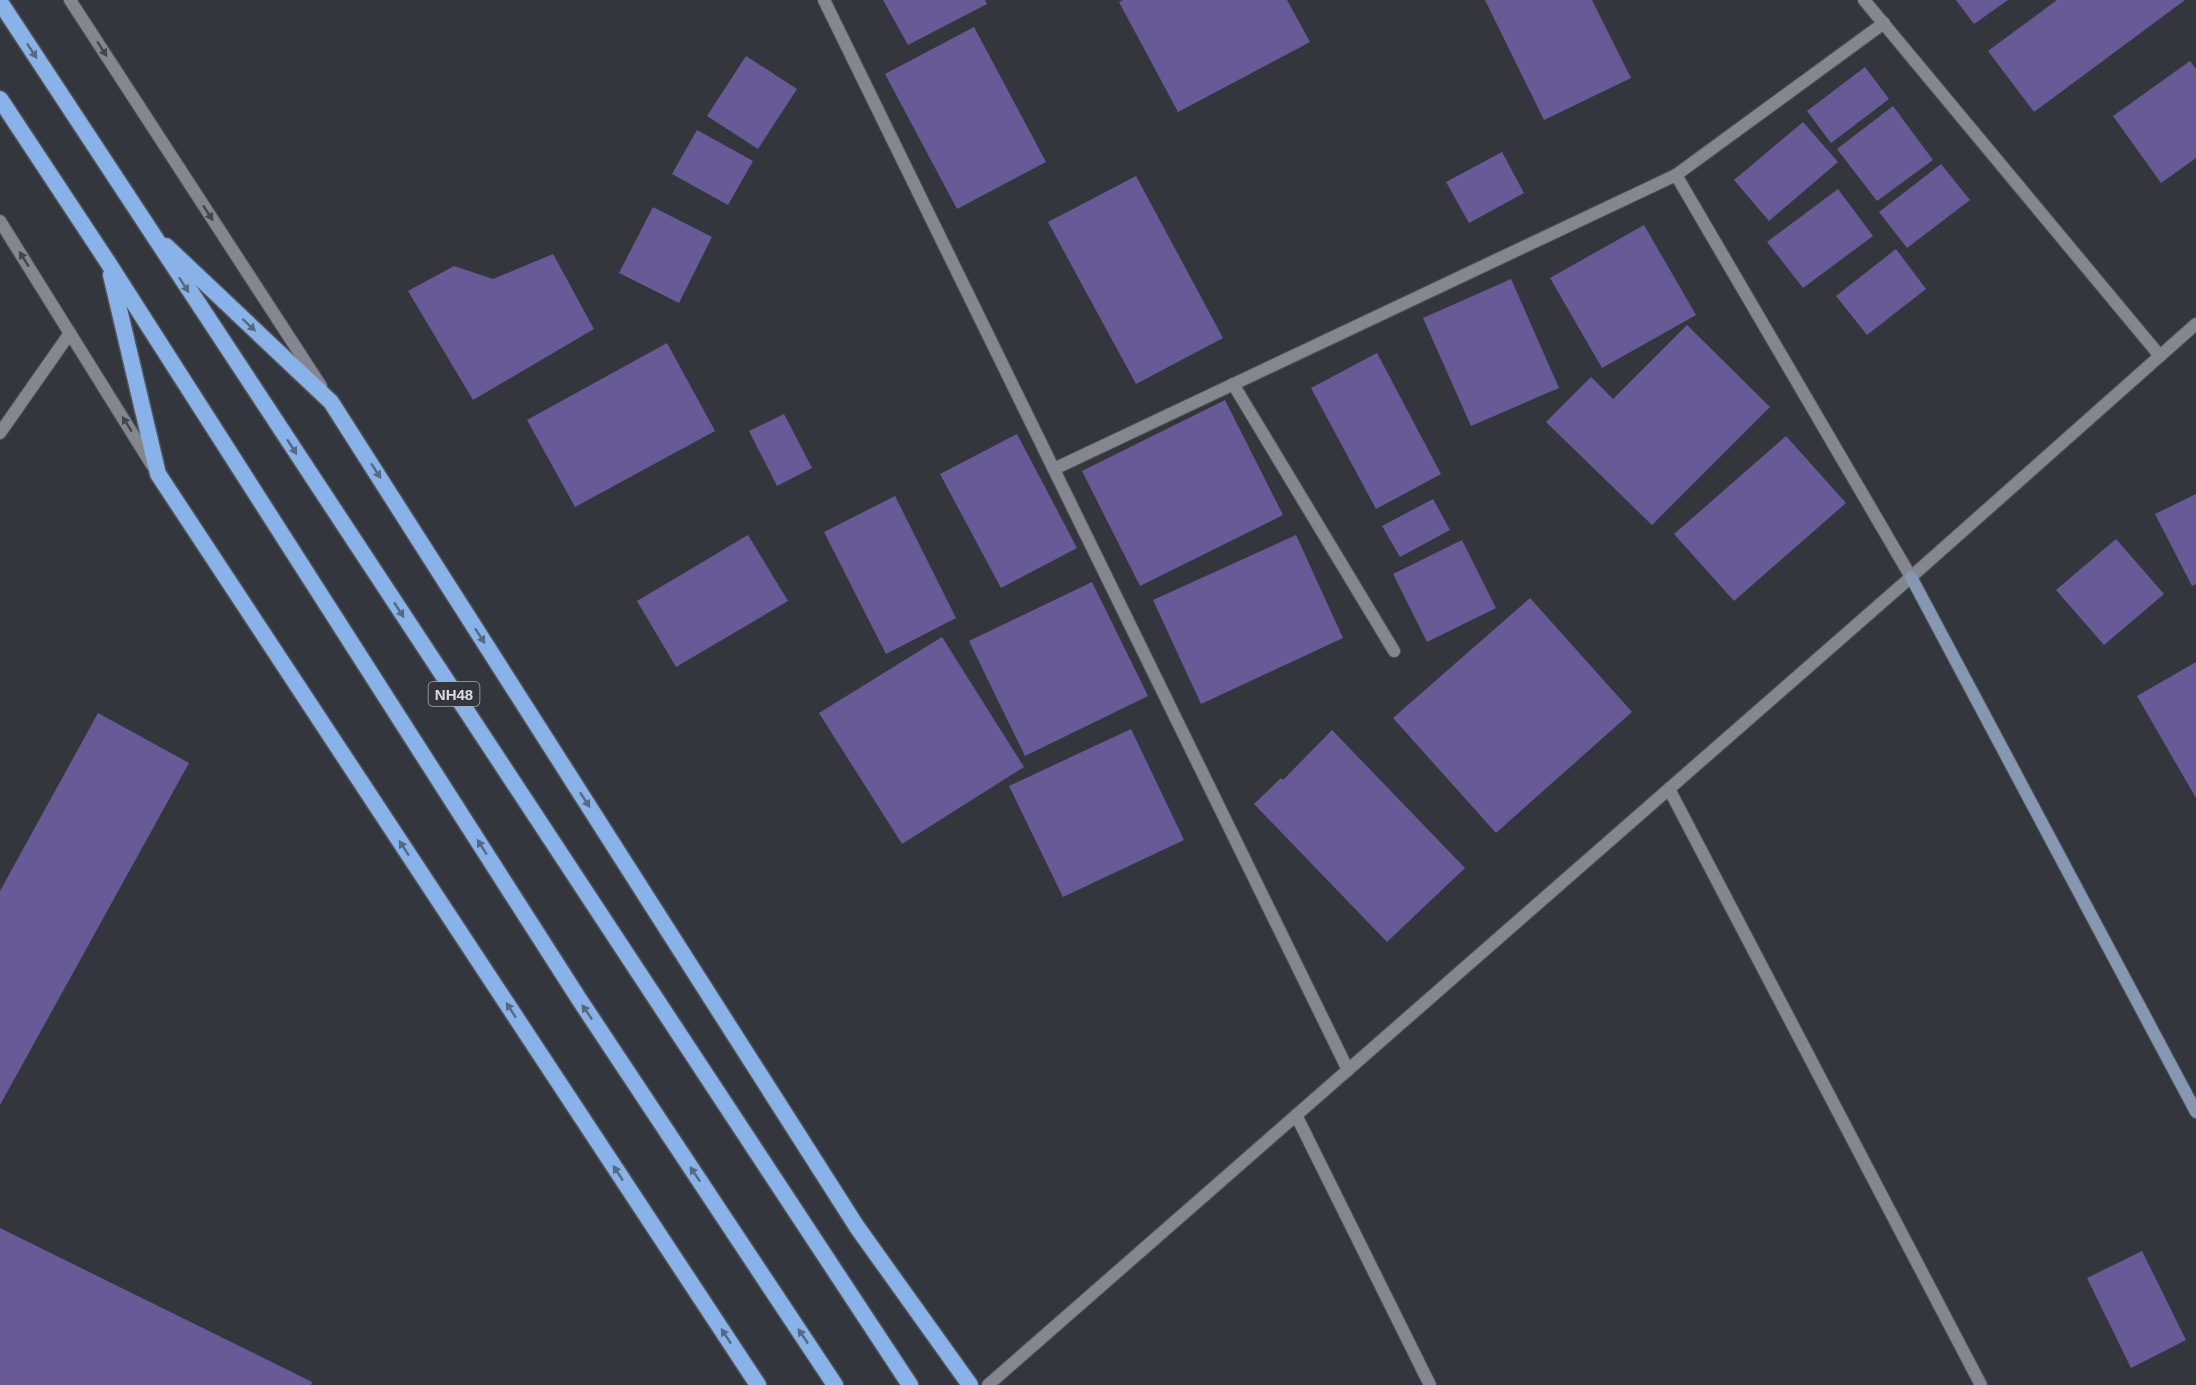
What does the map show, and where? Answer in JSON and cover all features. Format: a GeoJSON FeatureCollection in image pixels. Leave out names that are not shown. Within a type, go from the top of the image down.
{"type":"FeatureCollection","features":[{"type":"Feature","properties":{"kind":"highway","name":"NH48"},"geometry":{"type":"LineString","coordinates":[[0,2],[910,1385]]}},
{"type":"Feature","properties":{"kind":"highway"},"geometry":{"type":"LineString","coordinates":[[0,99],[107,261],[579,999],[835,1385]]}},
{"type":"Feature","properties":{"kind":"highway"},"geometry":{"type":"LineString","coordinates":[[146,227],[331,402],[857,1227],[970,1385]]}},
{"type":"Feature","properties":{"kind":"highway"},"geometry":{"type":"LineString","coordinates":[[107,261],[158,474],[758,1385]]}},
{"type":"Feature","properties":{"kind":"main road"},"geometry":{"type":"LineString","coordinates":[[1911,577],[2196,1112]]}},
{"type":"Feature","properties":{"kind":"street"},"geometry":{"type":"LineString","coordinates":[[70,0],[331,402]]}},
{"type":"Feature","properties":{"kind":"street"},"geometry":{"type":"LineString","coordinates":[[824,0],[1348,1070]]}},
{"type":"Feature","properties":{"kind":"street"},"geometry":{"type":"LineString","coordinates":[[1864,0],[2160,356]]}},
{"type":"Feature","properties":{"kind":"street"},"geometry":{"type":"LineString","coordinates":[[1054,469],[1677,175],[1884,23]]}},
{"type":"Feature","properties":{"kind":"street"},"geometry":{"type":"LineString","coordinates":[[1677,175],[1911,577]]}},
{"type":"Feature","properties":{"kind":"street"},"geometry":{"type":"LineString","coordinates":[[0,221],[158,474]]}},
{"type":"Feature","properties":{"kind":"street"},"geometry":{"type":"LineString","coordinates":[[988,1385],[1911,577],[2196,324]]}},
{"type":"Feature","properties":{"kind":"street"},"geometry":{"type":"LineString","coordinates":[[0,433],[70,333]]}},
{"type":"Feature","properties":{"kind":"street"},"geometry":{"type":"LineString","coordinates":[[1233,384],[1394,651]]}},
{"type":"Feature","properties":{"kind":"street"},"geometry":{"type":"LineString","coordinates":[[1669,789],[1982,1385]]}},
{"type":"Feature","properties":{"kind":"street"},"geometry":{"type":"LineString","coordinates":[[1296,1115],[1430,1385]]}},
{"type":"Feature","properties":{"kind":"building"},"geometry":{"type":"Polygon","coordinates":[[[883,0],[985,0],[987,4],[908,45],[883,0]]]}},
{"type":"Feature","properties":{"kind":"building"},"geometry":{"type":"Polygon","coordinates":[[[1123,0],[1287,0],[1310,42],[1178,112],[1119,2],[1123,0]]]}},
{"type":"Feature","properties":{"kind":"building"},"geometry":{"type":"Polygon","coordinates":[[[1485,0],[1592,0],[1631,78],[1544,120],[1485,0]]]}},
{"type":"Feature","properties":{"kind":"building"},"geometry":{"type":"Polygon","coordinates":[[[1956,0],[2008,0],[1974,24],[1956,0]]]}},
{"type":"Feature","properties":{"kind":"building"},"geometry":{"type":"Polygon","coordinates":[[[2057,0],[2185,0],[2034,112],[1988,51],[2057,0]]]}},
{"type":"Feature","properties":{"kind":"building"},"geometry":{"type":"Polygon","coordinates":[[[974,27],[1046,162],[957,209],[885,74],[974,27]]]}},
{"type":"Feature","properties":{"kind":"building"},"geometry":{"type":"Polygon","coordinates":[[[746,56],[797,89],[758,149],[707,116],[746,56]]]}},
{"type":"Feature","properties":{"kind":"building"},"geometry":{"type":"Polygon","coordinates":[[[2190,61],[2196,69],[2196,158],[2161,183],[2113,116],[2190,61]]]}},
{"type":"Feature","properties":{"kind":"building"},"geometry":{"type":"Polygon","coordinates":[[[1865,67],[1889,99],[1831,143],[1807,111],[1865,67]]]}},
{"type":"Feature","properties":{"kind":"building"},"geometry":{"type":"Polygon","coordinates":[[[1893,106],[1933,160],[1877,201],[1837,149],[1893,106]]]}},
{"type":"Feature","properties":{"kind":"building"},"geometry":{"type":"Polygon","coordinates":[[[1803,122],[1838,162],[1769,221],[1734,180],[1803,122]]]}},
{"type":"Feature","properties":{"kind":"building"},"geometry":{"type":"Polygon","coordinates":[[[697,130],[753,161],[728,205],[672,174],[697,130]]]}},
{"type":"Feature","properties":{"kind":"building"},"geometry":{"type":"Polygon","coordinates":[[[1502,152],[1524,193],[1469,223],[1446,182],[1502,152]]]}},
{"type":"Feature","properties":{"kind":"building"},"geometry":{"type":"Polygon","coordinates":[[[1941,164],[1970,200],[1907,248],[1879,212],[1941,164]]]}},
{"type":"Feature","properties":{"kind":"building"},"geometry":{"type":"Polygon","coordinates":[[[1136,176],[1223,338],[1136,384],[1048,222],[1136,176]]]}},
{"type":"Feature","properties":{"kind":"building"},"geometry":{"type":"Polygon","coordinates":[[[1838,189],[1873,236],[1803,288],[1767,242],[1838,189]]]}},
{"type":"Feature","properties":{"kind":"building"},"geometry":{"type":"Polygon","coordinates":[[[653,207],[712,237],[679,303],[619,273],[653,207]]]}},
{"type":"Feature","properties":{"kind":"building"},"geometry":{"type":"Polygon","coordinates":[[[1644,225],[1696,315],[1602,368],[1550,278],[1644,225]]]}},
{"type":"Feature","properties":{"kind":"building"},"geometry":{"type":"Polygon","coordinates":[[[1896,249],[1926,289],[1867,335],[1836,296],[1896,249]]]}},
{"type":"Feature","properties":{"kind":"building"},"geometry":{"type":"Polygon","coordinates":[[[553,254],[594,329],[473,400],[408,291],[454,266],[493,279],[553,254]]]}},
{"type":"Feature","properties":{"kind":"building"},"geometry":{"type":"Polygon","coordinates":[[[1511,279],[1559,388],[1471,426],[1423,318],[1511,279]]]}},
{"type":"Feature","properties":{"kind":"building"},"geometry":{"type":"Polygon","coordinates":[[[1687,325],[1770,407],[1652,525],[1546,422],[1591,377],[1613,399],[1687,325]]]}},
{"type":"Feature","properties":{"kind":"building"},"geometry":{"type":"Polygon","coordinates":[[[667,343],[715,431],[575,507],[527,420],[667,343]]]}},
{"type":"Feature","properties":{"kind":"building"},"geometry":{"type":"Polygon","coordinates":[[[1377,353],[1441,474],[1376,509],[1311,388],[1377,353]]]}},
{"type":"Feature","properties":{"kind":"building"},"geometry":{"type":"Polygon","coordinates":[[[1225,400],[1283,515],[1140,586],[1082,471],[1225,400]]]}},
{"type":"Feature","properties":{"kind":"building"},"geometry":{"type":"Polygon","coordinates":[[[784,414],[812,468],[777,486],[749,431],[784,414]]]}},
{"type":"Feature","properties":{"kind":"building"},"geometry":{"type":"Polygon","coordinates":[[[1017,434],[1077,548],[1001,588],[940,474],[1017,434]]]}},
{"type":"Feature","properties":{"kind":"building"},"geometry":{"type":"Polygon","coordinates":[[[1786,436],[1846,503],[1734,601],[1674,534],[1786,436]]]}},
{"type":"Feature","properties":{"kind":"building"},"geometry":{"type":"Polygon","coordinates":[[[2196,494],[2196,584],[2192,586],[2155,514],[2196,494]]]}},
{"type":"Feature","properties":{"kind":"building"},"geometry":{"type":"Polygon","coordinates":[[[895,496],[956,618],[886,654],[824,532],[895,496]]]}},
{"type":"Feature","properties":{"kind":"building"},"geometry":{"type":"Polygon","coordinates":[[[1433,499],[1450,530],[1400,557],[1382,526],[1433,499]]]}},
{"type":"Feature","properties":{"kind":"building"},"geometry":{"type":"Polygon","coordinates":[[[748,535],[788,601],[676,667],[637,601],[748,535]]]}},
{"type":"Feature","properties":{"kind":"building"},"geometry":{"type":"Polygon","coordinates":[[[1296,535],[1343,638],[1201,704],[1153,600],[1296,535]]]}},
{"type":"Feature","properties":{"kind":"building"},"geometry":{"type":"Polygon","coordinates":[[[2116,539],[2164,594],[2104,645],[2056,590],[2116,539]]]}},
{"type":"Feature","properties":{"kind":"building"},"geometry":{"type":"Polygon","coordinates":[[[1462,540],[1496,608],[1427,642],[1393,574],[1462,540]]]}},
{"type":"Feature","properties":{"kind":"building"},"geometry":{"type":"Polygon","coordinates":[[[1092,582],[1148,696],[1025,756],[969,641],[1092,582]]]}},
{"type":"Feature","properties":{"kind":"building"},"geometry":{"type":"Polygon","coordinates":[[[1530,598],[1632,712],[1496,833],[1393,718],[1530,598]]]}},
{"type":"Feature","properties":{"kind":"building"},"geometry":{"type":"Polygon","coordinates":[[[942,637],[1024,767],[902,844],[819,713],[942,637]]]}},
{"type":"Feature","properties":{"kind":"building"},"geometry":{"type":"Polygon","coordinates":[[[2196,662],[2196,798],[2137,696],[2196,662]]]}},
{"type":"Feature","properties":{"kind":"building"},"geometry":{"type":"Polygon","coordinates":[[[98,713],[189,763],[0,1105],[0,891],[98,713]]]}},
{"type":"Feature","properties":{"kind":"building"},"geometry":{"type":"Polygon","coordinates":[[[1131,729],[1184,840],[1063,897],[1009,786],[1131,729]]]}},
{"type":"Feature","properties":{"kind":"building"},"geometry":{"type":"Polygon","coordinates":[[[1332,730],[1465,868],[1387,942],[1254,804],[1281,778],[1283,780],[1332,730]]]}},
{"type":"Feature","properties":{"kind":"building"},"geometry":{"type":"Polygon","coordinates":[[[0,1228],[312,1382],[311,1385],[0,1385],[0,1228]]]}},
{"type":"Feature","properties":{"kind":"building"},"geometry":{"type":"Polygon","coordinates":[[[2142,1251],[2186,1340],[2131,1368],[2087,1278],[2142,1251]]]}}]}
